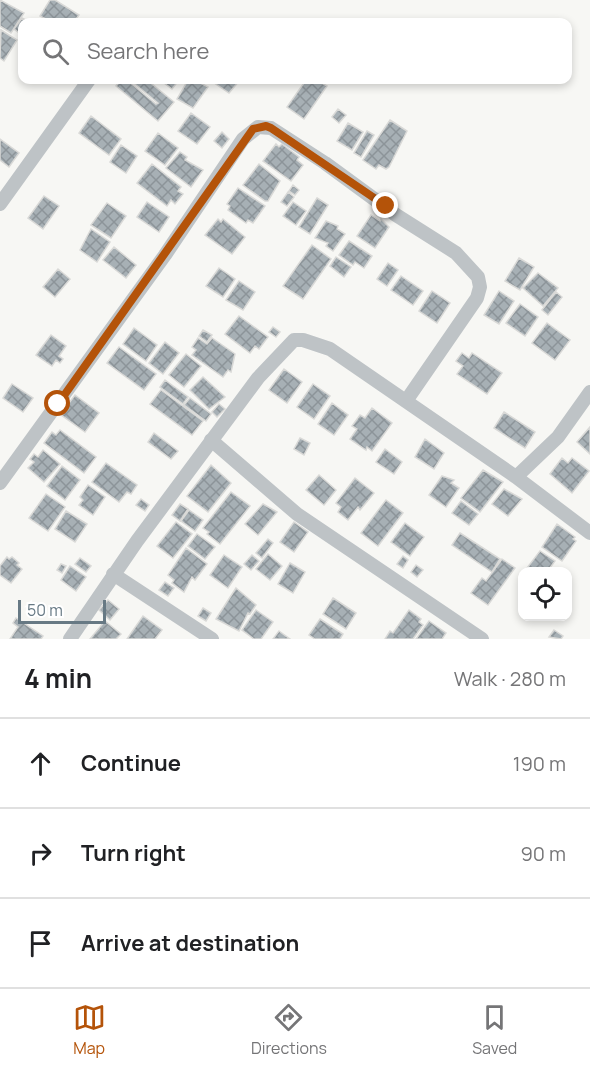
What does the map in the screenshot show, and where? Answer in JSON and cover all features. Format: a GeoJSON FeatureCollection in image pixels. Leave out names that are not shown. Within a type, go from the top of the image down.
{"type":"FeatureCollection","features":[{"type":"Feature","properties":{"kind":"street"},"geometry":{"type":"LineString","coordinates":[[0,204],[85,84]]}},
{"type":"Feature","properties":{"kind":"street"},"geometry":{"type":"LineString","coordinates":[[0,483],[165,255],[243,139],[258,127],[271,128],[326,163],[396,215],[456,253],[478,277],[480,287],[477,298],[406,401]]}},
{"type":"Feature","properties":{"kind":"street"},"geometry":{"type":"LineString","coordinates":[[70,639],[113,574],[258,378],[294,340],[303,340],[330,349],[516,477],[590,533]]}},
{"type":"Feature","properties":{"kind":"street"},"geometry":{"type":"LineString","coordinates":[[516,477],[558,437],[590,392]]}},
{"type":"Feature","properties":{"kind":"street"},"geometry":{"type":"LineString","coordinates":[[211,441],[297,514],[478,638]]}},
{"type":"Feature","properties":{"kind":"street"},"geometry":{"type":"LineString","coordinates":[[113,574],[212,639]]}},
{"type":"Feature","properties":{"kind":"building"},"geometry":{"type":"Polygon","coordinates":[[[0,0],[24,13],[18,18],[11,33],[0,26],[0,0]]]}},
{"type":"Feature","properties":{"kind":"building"},"geometry":{"type":"Polygon","coordinates":[[[50,0],[55,0],[79,15],[77,18],[40,16],[50,0]]]}},
{"type":"Feature","properties":{"kind":"building"},"geometry":{"type":"Polygon","coordinates":[[[1,30],[17,40],[4,61],[0,58],[1,30]]]}},
{"type":"Feature","properties":{"kind":"building"},"geometry":{"type":"Polygon","coordinates":[[[132,84],[156,104],[158,103],[135,84],[152,84],[174,102],[158,121],[116,86],[132,84]]]}},
{"type":"Feature","properties":{"kind":"building"},"geometry":{"type":"Polygon","coordinates":[[[165,84],[176,84],[172,89],[165,84]]]}},
{"type":"Feature","properties":{"kind":"building"},"geometry":{"type":"Polygon","coordinates":[[[186,84],[202,84],[208,87],[193,108],[177,99],[186,84]]]}},
{"type":"Feature","properties":{"kind":"building"},"geometry":{"type":"Polygon","coordinates":[[[216,84],[237,84],[229,93],[216,84]]]}},
{"type":"Feature","properties":{"kind":"building"},"geometry":{"type":"Polygon","coordinates":[[[303,84],[327,86],[304,119],[287,107],[303,84]]]}},
{"type":"Feature","properties":{"kind":"building"},"geometry":{"type":"Polygon","coordinates":[[[338,109],[346,115],[339,123],[332,117],[338,109]]]}},
{"type":"Feature","properties":{"kind":"building"},"geometry":{"type":"Polygon","coordinates":[[[191,113],[210,127],[197,144],[178,131],[191,113]]]}},
{"type":"Feature","properties":{"kind":"building"},"geometry":{"type":"Polygon","coordinates":[[[91,116],[121,139],[109,155],[79,133],[91,116]]]}},
{"type":"Feature","properties":{"kind":"building"},"geometry":{"type":"Polygon","coordinates":[[[390,120],[407,131],[389,167],[386,169],[379,165],[376,169],[363,160],[390,120]]]}},
{"type":"Feature","properties":{"kind":"building"},"geometry":{"type":"Polygon","coordinates":[[[348,123],[363,132],[352,150],[337,141],[348,123]]]}},
{"type":"Feature","properties":{"kind":"building"},"geometry":{"type":"Polygon","coordinates":[[[367,131],[374,135],[361,157],[354,153],[367,131]]]}},
{"type":"Feature","properties":{"kind":"building"},"geometry":{"type":"Polygon","coordinates":[[[222,132],[229,139],[222,148],[214,141],[222,132]]]}},
{"type":"Feature","properties":{"kind":"building"},"geometry":{"type":"Polygon","coordinates":[[[158,133],[178,148],[165,165],[145,151],[158,133]]]}},
{"type":"Feature","properties":{"kind":"building"},"geometry":{"type":"Polygon","coordinates":[[[0,139],[19,153],[9,167],[0,160],[0,139]]]}},
{"type":"Feature","properties":{"kind":"building"},"geometry":{"type":"Polygon","coordinates":[[[276,144],[279,147],[282,144],[299,157],[297,160],[303,165],[291,181],[263,161],[276,144]]]}},
{"type":"Feature","properties":{"kind":"building"},"geometry":{"type":"Polygon","coordinates":[[[121,145],[137,156],[126,173],[110,162],[121,145]]]}},
{"type":"Feature","properties":{"kind":"building"},"geometry":{"type":"Polygon","coordinates":[[[180,152],[187,157],[185,160],[203,170],[191,187],[166,168],[180,152]]]}},
{"type":"Feature","properties":{"kind":"building"},"geometry":{"type":"Polygon","coordinates":[[[152,164],[181,187],[178,191],[183,194],[175,204],[171,200],[167,206],[137,183],[152,164]]]}},
{"type":"Feature","properties":{"kind":"building"},"geometry":{"type":"Polygon","coordinates":[[[259,164],[280,181],[268,201],[243,185],[259,164]]]}},
{"type":"Feature","properties":{"kind":"building"},"geometry":{"type":"Polygon","coordinates":[[[293,185],[299,190],[295,195],[289,191],[293,185]]]}},
{"type":"Feature","properties":{"kind":"building"},"geometry":{"type":"Polygon","coordinates":[[[238,188],[265,206],[253,223],[248,220],[246,223],[228,210],[230,206],[227,204],[238,188]]]}},
{"type":"Feature","properties":{"kind":"building"},"geometry":{"type":"Polygon","coordinates":[[[288,192],[294,197],[287,206],[281,202],[288,192]]]}},
{"type":"Feature","properties":{"kind":"building"},"geometry":{"type":"Polygon","coordinates":[[[44,196],[59,206],[43,229],[28,218],[44,196]]]}},
{"type":"Feature","properties":{"kind":"building"},"geometry":{"type":"Polygon","coordinates":[[[317,198],[328,205],[310,234],[299,227],[317,198]]]}},
{"type":"Feature","properties":{"kind":"building"},"geometry":{"type":"Polygon","coordinates":[[[147,202],[169,217],[159,232],[137,217],[147,202]]]}},
{"type":"Feature","properties":{"kind":"building"},"geometry":{"type":"Polygon","coordinates":[[[293,202],[306,211],[296,225],[283,216],[293,202]]]}},
{"type":"Feature","properties":{"kind":"building"},"geometry":{"type":"Polygon","coordinates":[[[107,203],[126,216],[111,238],[91,225],[107,203]]]}},
{"type":"Feature","properties":{"kind":"building"},"geometry":{"type":"Polygon","coordinates":[[[371,215],[380,221],[381,219],[389,227],[375,248],[357,236],[371,215]]]}},
{"type":"Feature","properties":{"kind":"building"},"geometry":{"type":"Polygon","coordinates":[[[218,219],[221,222],[223,219],[245,237],[232,254],[205,235],[218,219]]]}},
{"type":"Feature","properties":{"kind":"building"},"geometry":{"type":"Polygon","coordinates":[[[326,221],[338,226],[337,229],[345,234],[333,251],[326,246],[328,243],[315,238],[326,221]]]}},
{"type":"Feature","properties":{"kind":"building"},"geometry":{"type":"Polygon","coordinates":[[[91,229],[110,242],[97,262],[80,250],[91,229]]]}},
{"type":"Feature","properties":{"kind":"building"},"geometry":{"type":"Polygon","coordinates":[[[349,241],[372,256],[364,268],[355,262],[353,265],[339,255],[349,241]]]}},
{"type":"Feature","properties":{"kind":"building"},"geometry":{"type":"Polygon","coordinates":[[[312,245],[331,259],[303,299],[283,286],[312,245]]]}},
{"type":"Feature","properties":{"kind":"building"},"geometry":{"type":"Polygon","coordinates":[[[114,247],[136,265],[126,278],[103,260],[114,247]]]}},
{"type":"Feature","properties":{"kind":"building"},"geometry":{"type":"Polygon","coordinates":[[[336,257],[351,267],[344,277],[330,266],[336,257]]]}},
{"type":"Feature","properties":{"kind":"building"},"geometry":{"type":"Polygon","coordinates":[[[519,258],[534,267],[520,290],[505,281],[519,258]]]}},
{"type":"Feature","properties":{"kind":"building"},"geometry":{"type":"Polygon","coordinates":[[[388,263],[398,270],[387,286],[377,279],[388,263]]]}},
{"type":"Feature","properties":{"kind":"building"},"geometry":{"type":"Polygon","coordinates":[[[219,268],[235,279],[223,297],[206,286],[219,268]]]}},
{"type":"Feature","properties":{"kind":"building"},"geometry":{"type":"Polygon","coordinates":[[[58,269],[70,279],[55,297],[43,287],[58,269]]]}},
{"type":"Feature","properties":{"kind":"building"},"geometry":{"type":"Polygon","coordinates":[[[538,273],[558,288],[543,306],[523,288],[538,273]]]}},
{"type":"Feature","properties":{"kind":"building"},"geometry":{"type":"Polygon","coordinates":[[[401,276],[423,291],[413,305],[391,290],[401,276]]]}},
{"type":"Feature","properties":{"kind":"building"},"geometry":{"type":"Polygon","coordinates":[[[239,281],[255,292],[243,310],[226,300],[239,281]]]}},
{"type":"Feature","properties":{"kind":"building"},"geometry":{"type":"Polygon","coordinates":[[[432,291],[450,303],[437,323],[419,311],[432,291]]]}},
{"type":"Feature","properties":{"kind":"building"},"geometry":{"type":"Polygon","coordinates":[[[499,291],[514,301],[499,324],[484,315],[499,291]]]}},
{"type":"Feature","properties":{"kind":"building"},"geometry":{"type":"Polygon","coordinates":[[[556,292],[562,297],[548,315],[542,310],[556,292]]]}},
{"type":"Feature","properties":{"kind":"building"},"geometry":{"type":"Polygon","coordinates":[[[520,304],[538,317],[525,336],[506,323],[520,304]]]}},
{"type":"Feature","properties":{"kind":"building"},"geometry":{"type":"Polygon","coordinates":[[[239,316],[268,337],[259,349],[255,346],[250,353],[225,334],[239,316]]]}},
{"type":"Feature","properties":{"kind":"building"},"geometry":{"type":"Polygon","coordinates":[[[547,323],[570,340],[555,360],[532,343],[547,323]]]}},
{"type":"Feature","properties":{"kind":"building"},"geometry":{"type":"Polygon","coordinates":[[[273,327],[280,332],[276,337],[269,332],[273,327]]]}},
{"type":"Feature","properties":{"kind":"building"},"geometry":{"type":"Polygon","coordinates":[[[134,328],[157,345],[146,361],[123,344],[134,328]]]}},
{"type":"Feature","properties":{"kind":"building"},"geometry":{"type":"Polygon","coordinates":[[[203,330],[212,335],[207,342],[199,336],[203,330]]]}},
{"type":"Feature","properties":{"kind":"building"},"geometry":{"type":"Polygon","coordinates":[[[51,335],[66,346],[59,356],[63,359],[60,363],[56,360],[52,366],[36,355],[51,335]]]}},
{"type":"Feature","properties":{"kind":"building"},"geometry":{"type":"Polygon","coordinates":[[[198,338],[207,344],[212,338],[235,354],[231,372],[228,370],[223,377],[192,355],[196,350],[192,347],[198,338]]]}},
{"type":"Feature","properties":{"kind":"building"},"geometry":{"type":"Polygon","coordinates":[[[165,342],[179,353],[163,374],[149,363],[165,342]]]}},
{"type":"Feature","properties":{"kind":"building"},"geometry":{"type":"Polygon","coordinates":[[[119,347],[156,374],[144,390],[107,363],[119,347]]]}},
{"type":"Feature","properties":{"kind":"building"},"geometry":{"type":"Polygon","coordinates":[[[462,353],[469,358],[472,353],[502,373],[487,394],[457,374],[463,366],[456,361],[462,353]]]}},
{"type":"Feature","properties":{"kind":"building"},"geometry":{"type":"Polygon","coordinates":[[[186,354],[201,366],[184,387],[169,375],[186,354]]]}},
{"type":"Feature","properties":{"kind":"building"},"geometry":{"type":"Polygon","coordinates":[[[284,369],[302,382],[287,403],[269,390],[284,369]]]}},
{"type":"Feature","properties":{"kind":"building"},"geometry":{"type":"Polygon","coordinates":[[[203,377],[225,397],[209,409],[190,390],[203,377]]]}},
{"type":"Feature","properties":{"kind":"building"},"geometry":{"type":"Polygon","coordinates":[[[165,380],[188,397],[183,404],[160,387],[165,380]]]}},
{"type":"Feature","properties":{"kind":"building"},"geometry":{"type":"Polygon","coordinates":[[[12,384],[33,398],[23,412],[3,398],[12,384]]]}},
{"type":"Feature","properties":{"kind":"building"},"geometry":{"type":"Polygon","coordinates":[[[313,384],[330,396],[314,419],[297,407],[313,384]]]}},
{"type":"Feature","properties":{"kind":"building"},"geometry":{"type":"Polygon","coordinates":[[[161,390],[203,421],[192,435],[150,404],[161,390]]]}},
{"type":"Feature","properties":{"kind":"building"},"geometry":{"type":"Polygon","coordinates":[[[75,395],[99,413],[85,432],[57,412],[66,400],[69,403],[75,395]]]}},
{"type":"Feature","properties":{"kind":"building"},"geometry":{"type":"Polygon","coordinates":[[[190,398],[211,414],[206,421],[184,405],[190,398]]]}},
{"type":"Feature","properties":{"kind":"building"},"geometry":{"type":"Polygon","coordinates":[[[332,403],[348,415],[334,435],[318,424],[332,403]]]}},
{"type":"Feature","properties":{"kind":"building"},"geometry":{"type":"Polygon","coordinates":[[[219,404],[225,409],[217,417],[212,412],[219,404]]]}},
{"type":"Feature","properties":{"kind":"building"},"geometry":{"type":"Polygon","coordinates":[[[372,408],[392,423],[372,451],[367,447],[366,450],[350,439],[357,429],[352,426],[360,415],[365,418],[372,408]]]}},
{"type":"Feature","properties":{"kind":"building"},"geometry":{"type":"Polygon","coordinates":[[[504,412],[535,432],[525,448],[494,428],[504,412]]]}},
{"type":"Feature","properties":{"kind":"building"},"geometry":{"type":"Polygon","coordinates":[[[590,427],[590,454],[577,442],[590,427]]]}},
{"type":"Feature","properties":{"kind":"building"},"geometry":{"type":"Polygon","coordinates":[[[60,430],[96,457],[84,473],[44,443],[52,432],[56,435],[60,430]]]}},
{"type":"Feature","properties":{"kind":"building"},"geometry":{"type":"Polygon","coordinates":[[[154,433],[178,451],[171,459],[148,442],[154,433]]]}},
{"type":"Feature","properties":{"kind":"building"},"geometry":{"type":"Polygon","coordinates":[[[300,438],[310,443],[304,455],[294,449],[300,438]]]}},
{"type":"Feature","properties":{"kind":"building"},"geometry":{"type":"Polygon","coordinates":[[[425,439],[444,453],[434,469],[415,457],[425,439]]]}},
{"type":"Feature","properties":{"kind":"building"},"geometry":{"type":"Polygon","coordinates":[[[385,449],[402,462],[394,474],[376,462],[385,449]]]}},
{"type":"Feature","properties":{"kind":"building"},"geometry":{"type":"Polygon","coordinates":[[[43,450],[60,464],[44,482],[28,468],[34,462],[30,459],[34,454],[38,457],[43,450]]]}},
{"type":"Feature","properties":{"kind":"building"},"geometry":{"type":"Polygon","coordinates":[[[562,458],[568,463],[572,458],[589,471],[572,493],[550,474],[562,458]]]}},
{"type":"Feature","properties":{"kind":"building"},"geometry":{"type":"Polygon","coordinates":[[[106,463],[137,485],[131,494],[127,492],[119,502],[92,482],[106,463]]]}},
{"type":"Feature","properties":{"kind":"building"},"geometry":{"type":"Polygon","coordinates":[[[211,465],[231,483],[208,512],[187,496],[211,465]]]}},
{"type":"Feature","properties":{"kind":"building"},"geometry":{"type":"Polygon","coordinates":[[[62,466],[80,480],[65,500],[47,486],[62,466]]]}},
{"type":"Feature","properties":{"kind":"building"},"geometry":{"type":"Polygon","coordinates":[[[483,470],[503,482],[480,512],[461,498],[483,470]]]}},
{"type":"Feature","properties":{"kind":"building"},"geometry":{"type":"Polygon","coordinates":[[[319,475],[336,490],[324,505],[306,490],[319,475]]]}},
{"type":"Feature","properties":{"kind":"building"},"geometry":{"type":"Polygon","coordinates":[[[442,476],[454,480],[451,483],[459,488],[446,507],[429,495],[442,476]]]}},
{"type":"Feature","properties":{"kind":"building"},"geometry":{"type":"Polygon","coordinates":[[[355,478],[374,493],[360,510],[358,507],[348,520],[338,512],[341,507],[336,503],[355,478]]]}},
{"type":"Feature","properties":{"kind":"building"},"geometry":{"type":"Polygon","coordinates":[[[88,485],[105,497],[93,515],[79,505],[83,500],[80,497],[88,485]]]}},
{"type":"Feature","properties":{"kind":"building"},"geometry":{"type":"Polygon","coordinates":[[[504,489],[522,499],[508,516],[492,504],[504,489]]]}},
{"type":"Feature","properties":{"kind":"building"},"geometry":{"type":"Polygon","coordinates":[[[231,492],[250,506],[220,544],[203,528],[231,492]]]}},
{"type":"Feature","properties":{"kind":"building"},"geometry":{"type":"Polygon","coordinates":[[[46,494],[65,507],[48,531],[29,518],[46,494]]]}},
{"type":"Feature","properties":{"kind":"building"},"geometry":{"type":"Polygon","coordinates":[[[141,499],[149,505],[145,511],[136,505],[141,499]]]}},
{"type":"Feature","properties":{"kind":"building"},"geometry":{"type":"Polygon","coordinates":[[[386,500],[403,513],[378,546],[361,533],[386,500]]]}},
{"type":"Feature","properties":{"kind":"building"},"geometry":{"type":"Polygon","coordinates":[[[461,501],[478,514],[469,525],[452,513],[461,501]]]}},
{"type":"Feature","properties":{"kind":"building"},"geometry":{"type":"Polygon","coordinates":[[[180,504],[188,509],[180,521],[172,515],[180,504]]]}},
{"type":"Feature","properties":{"kind":"building"},"geometry":{"type":"Polygon","coordinates":[[[263,504],[277,512],[258,535],[245,524],[263,504]]]}},
{"type":"Feature","properties":{"kind":"building"},"geometry":{"type":"Polygon","coordinates":[[[189,510],[203,520],[195,531],[181,521],[189,510]]]}},
{"type":"Feature","properties":{"kind":"building"},"geometry":{"type":"Polygon","coordinates":[[[66,511],[87,524],[75,542],[55,529],[66,511]]]}},
{"type":"Feature","properties":{"kind":"building"},"geometry":{"type":"Polygon","coordinates":[[[176,522],[192,534],[173,558],[157,546],[176,522]]]}},
{"type":"Feature","properties":{"kind":"building"},"geometry":{"type":"Polygon","coordinates":[[[294,522],[308,532],[294,552],[280,542],[294,522]]]}},
{"type":"Feature","properties":{"kind":"building"},"geometry":{"type":"Polygon","coordinates":[[[405,523],[424,537],[410,556],[391,542],[405,523]]]}},
{"type":"Feature","properties":{"kind":"building"},"geometry":{"type":"Polygon","coordinates":[[[557,524],[575,537],[573,539],[576,541],[562,561],[542,547],[557,524]]]}},
{"type":"Feature","properties":{"kind":"building"},"geometry":{"type":"Polygon","coordinates":[[[460,533],[500,559],[492,572],[452,545],[460,533]]]}},
{"type":"Feature","properties":{"kind":"building"},"geometry":{"type":"Polygon","coordinates":[[[197,534],[215,547],[205,559],[188,546],[197,534]]]}},
{"type":"Feature","properties":{"kind":"building"},"geometry":{"type":"Polygon","coordinates":[[[268,539],[273,543],[262,558],[256,553],[268,539]]]}},
{"type":"Feature","properties":{"kind":"building"},"geometry":{"type":"Polygon","coordinates":[[[186,548],[207,564],[195,580],[192,577],[184,592],[172,583],[174,580],[168,575],[186,548]]]}},
{"type":"Feature","properties":{"kind":"building"},"geometry":{"type":"Polygon","coordinates":[[[540,551],[555,561],[551,567],[528,567],[540,551]]]}},
{"type":"Feature","properties":{"kind":"building"},"geometry":{"type":"Polygon","coordinates":[[[268,554],[282,566],[270,580],[256,569],[268,554]]]}},
{"type":"Feature","properties":{"kind":"building"},"geometry":{"type":"Polygon","coordinates":[[[224,555],[242,567],[228,588],[210,575],[224,555]]]}},
{"type":"Feature","properties":{"kind":"building"},"geometry":{"type":"Polygon","coordinates":[[[252,555],[259,561],[251,570],[244,564],[252,555]]]}},
{"type":"Feature","properties":{"kind":"building"},"geometry":{"type":"Polygon","coordinates":[[[403,556],[408,560],[403,568],[397,564],[403,556]]]}},
{"type":"Feature","properties":{"kind":"building"},"geometry":{"type":"Polygon","coordinates":[[[7,557],[9,559],[12,557],[22,569],[11,583],[0,575],[0,566],[7,557]]]}},
{"type":"Feature","properties":{"kind":"building"},"geometry":{"type":"Polygon","coordinates":[[[80,558],[91,566],[86,572],[75,564],[80,558]]]}},
{"type":"Feature","properties":{"kind":"building"},"geometry":{"type":"Polygon","coordinates":[[[502,559],[515,568],[488,605],[471,593],[482,578],[486,581],[502,559]]]}},
{"type":"Feature","properties":{"kind":"building"},"geometry":{"type":"Polygon","coordinates":[[[290,563],[305,572],[293,593],[278,584],[290,563]]]}},
{"type":"Feature","properties":{"kind":"building"},"geometry":{"type":"Polygon","coordinates":[[[61,564],[66,566],[62,573],[57,570],[61,564]]]}},
{"type":"Feature","properties":{"kind":"building"},"geometry":{"type":"Polygon","coordinates":[[[416,565],[423,570],[417,577],[411,572],[416,565]]]}},
{"type":"Feature","properties":{"kind":"building"},"geometry":{"type":"Polygon","coordinates":[[[70,566],[86,577],[76,591],[61,580],[70,566]]]}},
{"type":"Feature","properties":{"kind":"building"},"geometry":{"type":"Polygon","coordinates":[[[165,582],[174,588],[168,596],[159,590],[165,582]]]}},
{"type":"Feature","properties":{"kind":"building"},"geometry":{"type":"Polygon","coordinates":[[[236,588],[256,605],[250,614],[248,613],[239,631],[216,619],[236,588]]]}},
{"type":"Feature","properties":{"kind":"building"},"geometry":{"type":"Polygon","coordinates":[[[333,598],[356,613],[346,629],[323,614],[333,598]]]}},
{"type":"Feature","properties":{"kind":"building"},"geometry":{"type":"Polygon","coordinates":[[[108,600],[119,609],[110,620],[99,610],[108,600]]]}},
{"type":"Feature","properties":{"kind":"building"},"geometry":{"type":"Polygon","coordinates":[[[203,608],[211,613],[206,621],[198,616],[203,608]]]}},
{"type":"Feature","properties":{"kind":"building"},"geometry":{"type":"Polygon","coordinates":[[[256,610],[273,622],[261,639],[254,639],[242,630],[256,610]]]}},
{"type":"Feature","properties":{"kind":"building"},"geometry":{"type":"Polygon","coordinates":[[[409,610],[421,619],[419,622],[423,625],[413,639],[385,639],[390,631],[393,633],[409,610]]]}},
{"type":"Feature","properties":{"kind":"building"},"geometry":{"type":"Polygon","coordinates":[[[143,616],[162,630],[155,639],[127,639],[143,616]]]}},
{"type":"Feature","properties":{"kind":"building"},"geometry":{"type":"Polygon","coordinates":[[[16,618],[43,636],[41,639],[10,639],[18,627],[13,623],[16,618]]]}},
{"type":"Feature","properties":{"kind":"building"},"geometry":{"type":"Polygon","coordinates":[[[320,619],[343,634],[340,639],[315,639],[309,635],[320,619]]]}},
{"type":"Feature","properties":{"kind":"building"},"geometry":{"type":"Polygon","coordinates":[[[105,621],[121,634],[116,639],[90,639],[105,621]]]}},
{"type":"Feature","properties":{"kind":"building"},"geometry":{"type":"Polygon","coordinates":[[[429,621],[446,633],[442,639],[416,639],[429,621]]]}},
{"type":"Feature","properties":{"kind":"building"},"geometry":{"type":"Polygon","coordinates":[[[554,630],[563,636],[561,639],[549,637],[554,630]]]}},
{"type":"Feature","properties":{"kind":"building"},"geometry":{"type":"Polygon","coordinates":[[[279,631],[290,639],[273,639],[279,631]]]}},
{"type":"Feature","properties":{"kind":"route"},"geometry":{"type":"LineString","coordinates":[[58,404],[165,255],[243,139],[253,129],[266,126],[271,128],[326,163],[386,206]]}}]}
